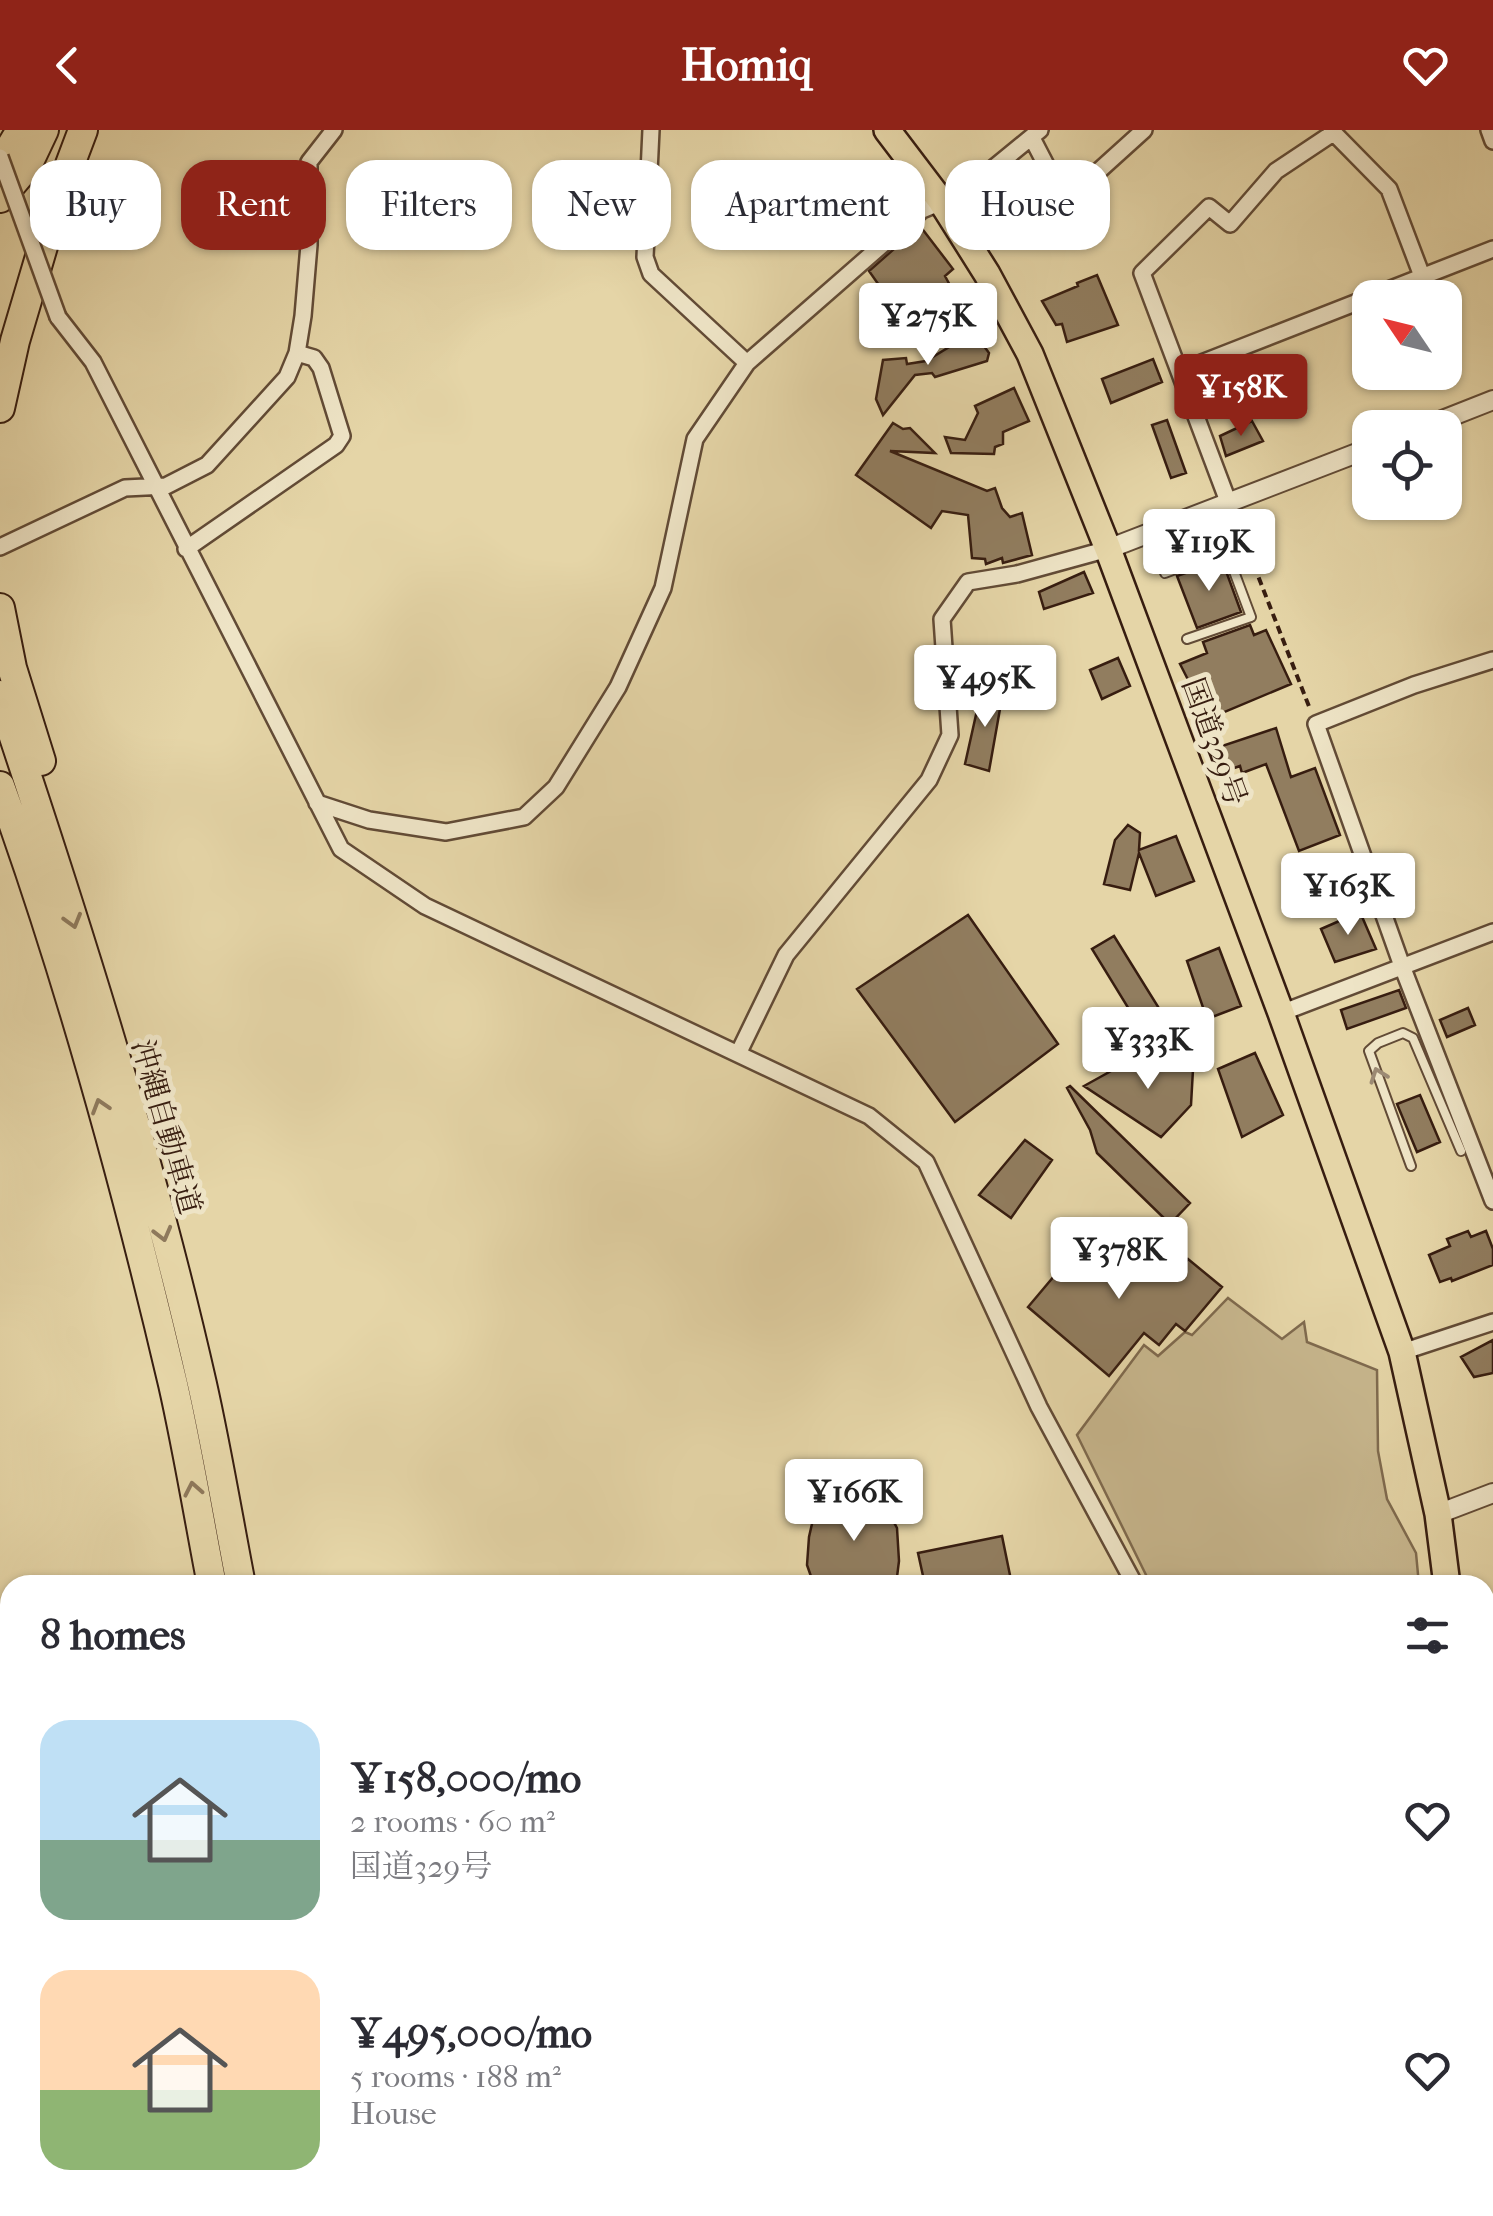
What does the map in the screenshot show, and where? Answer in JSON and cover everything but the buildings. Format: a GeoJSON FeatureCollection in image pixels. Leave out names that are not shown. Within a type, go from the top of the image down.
{"type":"FeatureCollection","features":[{"type":"Feature","properties":{"kind":"highway"},"geometry":{"type":"LineString","coordinates":[[0,165],[21,130]]}},
{"type":"Feature","properties":{"kind":"highway"},"geometry":{"type":"LineString","coordinates":[[0,198],[26,166],[44,130]]}},
{"type":"Feature","properties":{"kind":"highway"},"geometry":{"type":"LineString","coordinates":[[0,408],[20,323],[57,199],[83,130]]}},
{"type":"Feature","properties":{"kind":"highway","name":"国道329号"},"geometry":{"type":"LineString","coordinates":[[888,130],[942,201],[1030,354],[1108,549],[1402,1352],[1438,1514],[1445,1575]]}},
{"type":"Feature","properties":{"kind":"highway"},"geometry":{"type":"LineString","coordinates":[[0,608],[12,668],[60,822],[61,877]]}},
{"type":"Feature","properties":{"kind":"highway","name":"沖縄自動車道"},"geometry":{"type":"LineString","coordinates":[[0,695],[61,877],[142,1156],[202,1385],[239,1575]]}},
{"type":"Feature","properties":{"kind":"highway","name":"沖縄自動車道"},"geometry":{"type":"LineString","coordinates":[[0,786],[23,850],[120,1173],[174,1388],[210,1575]]}},
{"type":"Feature","properties":{"kind":"street"},"geometry":{"type":"LineString","coordinates":[[0,548],[125,488],[166,486],[208,465],[287,377],[297,353],[308,245],[309,162],[334,130]]}},
{"type":"Feature","properties":{"kind":"street"},"geometry":{"type":"LineString","coordinates":[[651,130],[645,257],[650,274],[746,363]]}},
{"type":"Feature","properties":{"kind":"street"},"geometry":{"type":"LineString","coordinates":[[317,802],[368,820],[446,832],[524,817],[556,787],[618,687],[663,588],[695,438],[746,363],[922,210],[963,192],[1036,134],[1060,192],[1071,196],[1144,130]]}},
{"type":"Feature","properties":{"kind":"street"},"geometry":{"type":"LineString","coordinates":[[1489,130],[1493,141]]}},
{"type":"Feature","properties":{"kind":"street"},"geometry":{"type":"LineString","coordinates":[[1229,504],[1142,273],[1209,207],[1230,224],[1276,171],[1332,132],[1390,190],[1422,276]]}},
{"type":"Feature","properties":{"kind":"street"},"geometry":{"type":"LineString","coordinates":[[0,157],[58,317],[92,362],[341,849],[424,906],[869,1116],[926,1162],[1040,1408],[1130,1575]]}},
{"type":"Feature","properties":{"kind":"street"},"geometry":{"type":"LineString","coordinates":[[1181,371],[1493,248]]}},
{"type":"Feature","properties":{"kind":"street"},"geometry":{"type":"LineString","coordinates":[[186,549],[336,445],[342,436],[321,368],[314,358],[297,353]]}},
{"type":"Feature","properties":{"kind":"street"},"geometry":{"type":"LineString","coordinates":[[1462,412],[1493,400]]}},
{"type":"Feature","properties":{"kind":"street"},"geometry":{"type":"LineString","coordinates":[[738,1054],[786,955],[929,780],[950,735],[942,619],[968,582],[1017,574],[1108,549],[1352,455]]}},
{"type":"Feature","properties":{"kind":"street"},"geometry":{"type":"LineString","coordinates":[[1493,660],[1316,724],[1402,966],[1493,1200]]}},
{"type":"Feature","properties":{"kind":"street"},"geometry":{"type":"LineString","coordinates":[[1281,1013],[1493,932]]}},
{"type":"Feature","properties":{"kind":"street"},"geometry":{"type":"LineString","coordinates":[[1402,1352],[1493,1322]]}},
{"type":"Feature","properties":{"kind":"street"},"geometry":{"type":"LineString","coordinates":[[1438,1514],[1493,1493]]}},
{"type":"Feature","properties":{"kind":"lane"},"geometry":{"type":"LineString","coordinates":[[1165,573],[1226,550],[1251,617],[1187,639]]}},
{"type":"Feature","properties":{"kind":"lane"},"geometry":{"type":"LineString","coordinates":[[1411,1166],[1370,1050],[1403,1033],[1413,1038],[1460,1151]]}},
{"type":"Feature","properties":{"kind":"path"},"geometry":{"type":"LineString","coordinates":[[1229,504],[1316,724]]}},
{"type":"Feature","properties":{"kind":"shaded area"},"geometry":{"type":"Polygon","coordinates":[[[1228,1298],[1282,1339],[1304,1322],[1307,1342],[1377,1370],[1378,1451],[1387,1499],[1416,1553],[1418,1575],[1146,1575],[1077,1435],[1144,1345],[1158,1356],[1185,1332],[1192,1335],[1228,1298]]]}}]}
